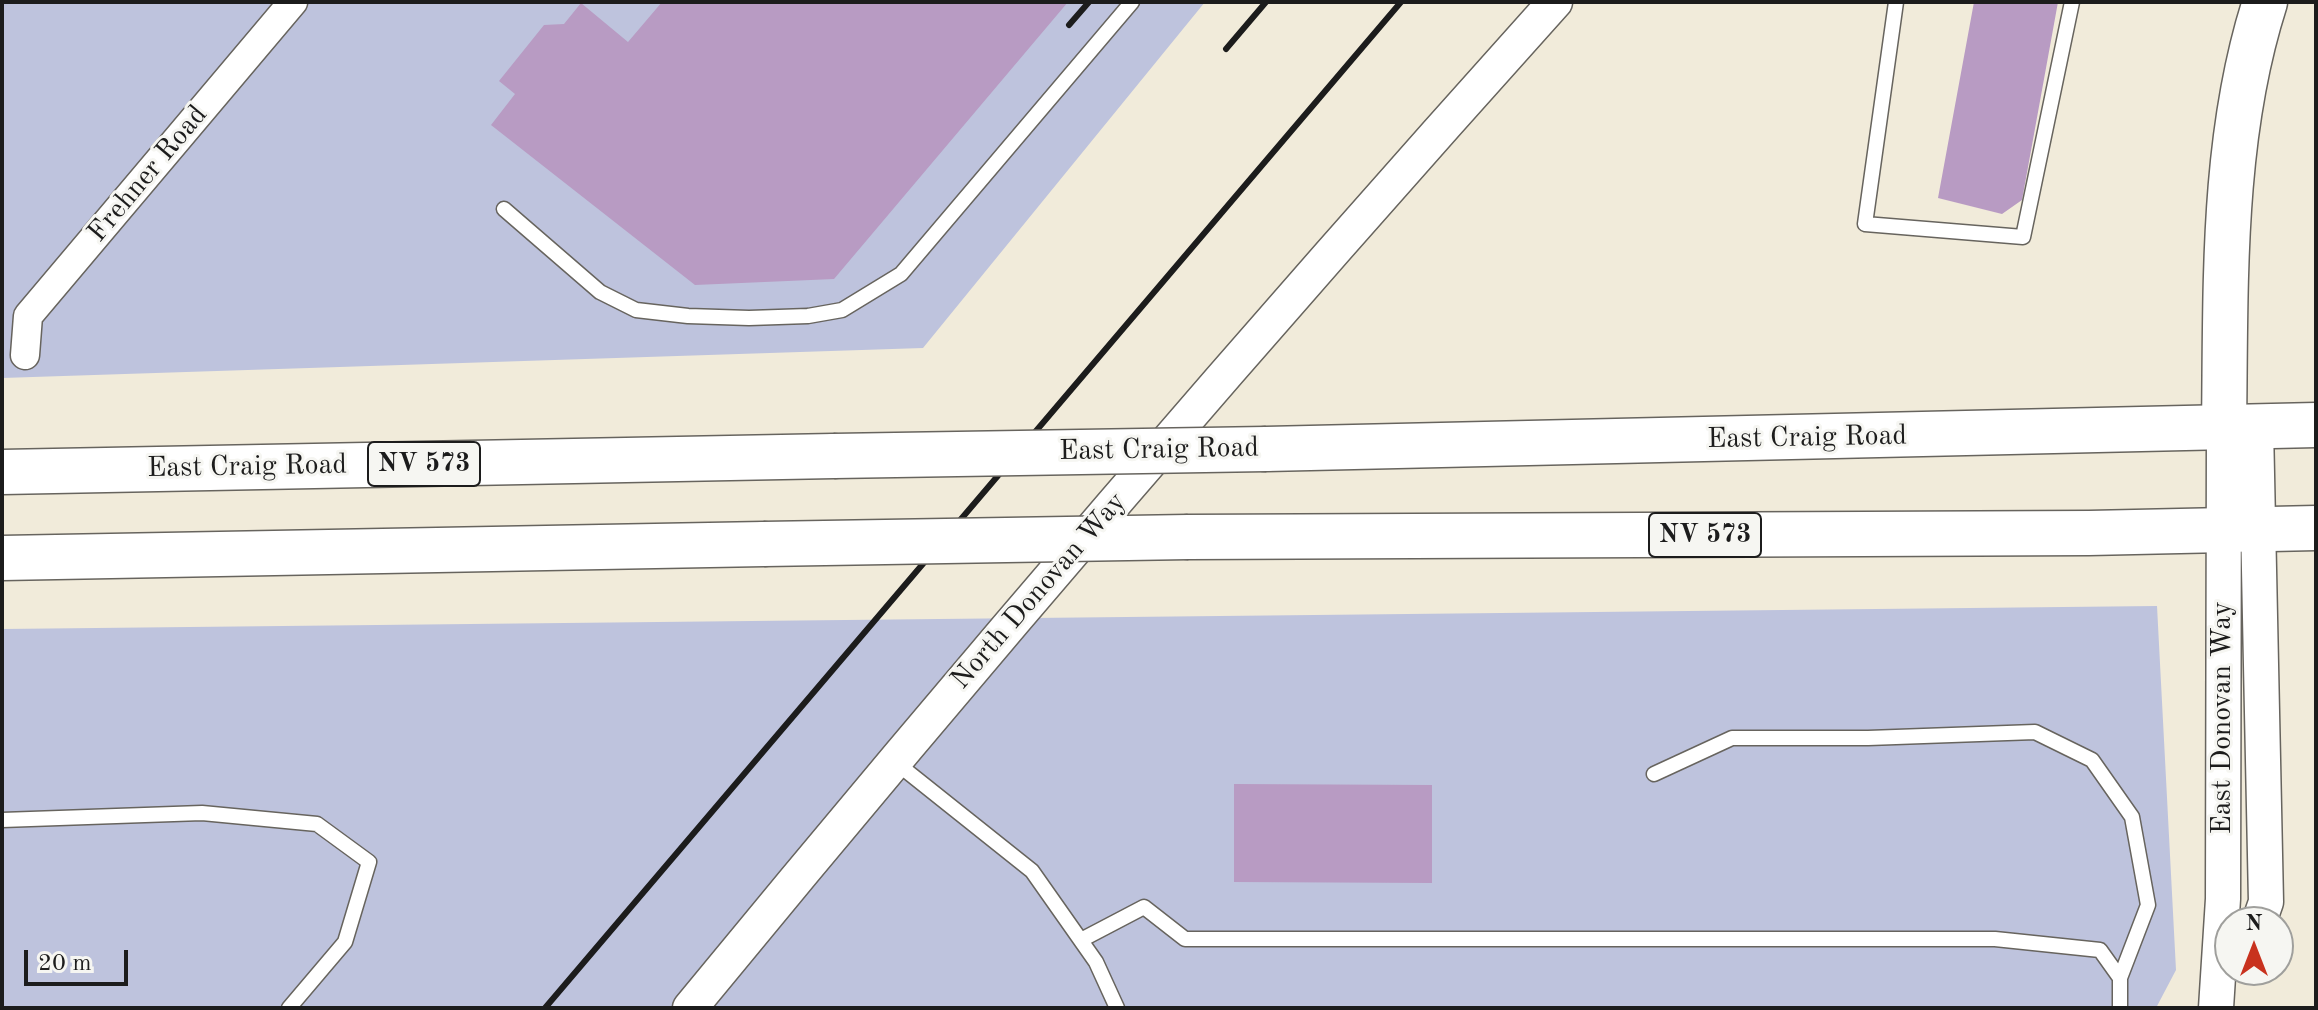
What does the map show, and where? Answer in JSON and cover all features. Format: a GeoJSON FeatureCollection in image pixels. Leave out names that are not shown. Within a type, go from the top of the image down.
{"type":"FeatureCollection","features":[{"type":"Feature","properties":{"kind":"main road"},"geometry":{"type":"LineString","coordinates":[[2240,428],[2227,225],[2240,103],[2265,2]]}},
{"type":"Feature","properties":{"kind":"main road","name":"East Craig Road"},"geometry":{"type":"LineString","coordinates":[[8,472],[1266,449],[2316,425]]}},
{"type":"Feature","properties":{"kind":"main road","name":"NV 573"},"geometry":{"type":"LineString","coordinates":[[5,558],[1188,537],[2316,528]]}},
{"type":"Feature","properties":{"kind":"street","name":"Frehner Road"},"geometry":{"type":"LineString","coordinates":[[25,355],[28,316],[293,2]]}},
{"type":"Feature","properties":{"kind":"street","name":"North Donovan Way"},"geometry":{"type":"LineString","coordinates":[[690,1008],[893,761],[1342,240],[1555,2]]}},
{"type":"Feature","properties":{"kind":"street","name":"East Donovan Way"},"geometry":{"type":"LineString","coordinates":[[2216,1008],[2240,530],[2240,428]]}},
{"type":"Feature","properties":{"kind":"street","name":"East Donovan Way"},"geometry":{"type":"LineString","coordinates":[[2240,530],[2265,906]]}},
{"type":"Feature","properties":{"kind":"street"},"geometry":{"type":"LineString","coordinates":[[2228,1008],[2236,986]]}},
{"type":"Feature","properties":{"kind":"lane"},"geometry":{"type":"LineString","coordinates":[[504,209],[600,292],[636,310],[749,318],[808,316],[842,310],[901,274],[1132,2]]}},
{"type":"Feature","properties":{"kind":"lane"},"geometry":{"type":"LineString","coordinates":[[1896,2],[1865,224],[2023,237],[2072,2]]}},
{"type":"Feature","properties":{"kind":"lane"},"geometry":{"type":"LineString","coordinates":[[1654,774],[1732,738],[1868,738],[2035,732],[2092,760],[2132,817],[2148,905],[2120,978],[2120,1008]]}},
{"type":"Feature","properties":{"kind":"lane"},"geometry":{"type":"LineString","coordinates":[[893,761],[1032,871],[1096,962],[1117,1008]]}},
{"type":"Feature","properties":{"kind":"lane"},"geometry":{"type":"LineString","coordinates":[[2,820],[202,813],[317,824],[369,862],[345,942],[289,1008]]}},
{"type":"Feature","properties":{"kind":"lane"},"geometry":{"type":"LineString","coordinates":[[1081,940],[1144,907],[1185,939],[1995,939],[2100,950],[2120,978]]}},
{"type":"Feature","properties":{"kind":"shaded area"},"geometry":{"type":"Polygon","coordinates":[[[2,2],[1205,2],[923,348],[2,378],[2,2]]]}},
{"type":"Feature","properties":{"kind":"shaded area"},"geometry":{"type":"Polygon","coordinates":[[[2157,606],[2176,970],[2156,1008],[2,1008],[2,629],[2157,606]]]}},
{"type":"Feature","properties":{"kind":"building"},"geometry":{"type":"Polygon","coordinates":[[[662,2],[1068,2],[834,279],[695,285],[491,125],[515,94],[499,81],[544,25],[564,24],[581,3],[628,42],[662,2]]]}},
{"type":"Feature","properties":{"kind":"building"},"geometry":{"type":"Polygon","coordinates":[[[1974,2],[2058,2],[2022,200],[2002,214],[1938,198],[1974,2]]]}},
{"type":"Feature","properties":{"kind":"building"},"geometry":{"type":"Polygon","coordinates":[[[1234,784],[1432,785],[1432,883],[1234,882],[1234,784]]]}},
{"type":"Feature","properties":{"kind":"railway"},"geometry":{"type":"LineString","coordinates":[[1069,25],[1089,2]]}},
{"type":"Feature","properties":{"kind":"railway"},"geometry":{"type":"LineString","coordinates":[[1226,49],[1266,2]]}},
{"type":"Feature","properties":{"kind":"railway"},"geometry":{"type":"LineString","coordinates":[[545,1008],[1401,2]]}}]}
